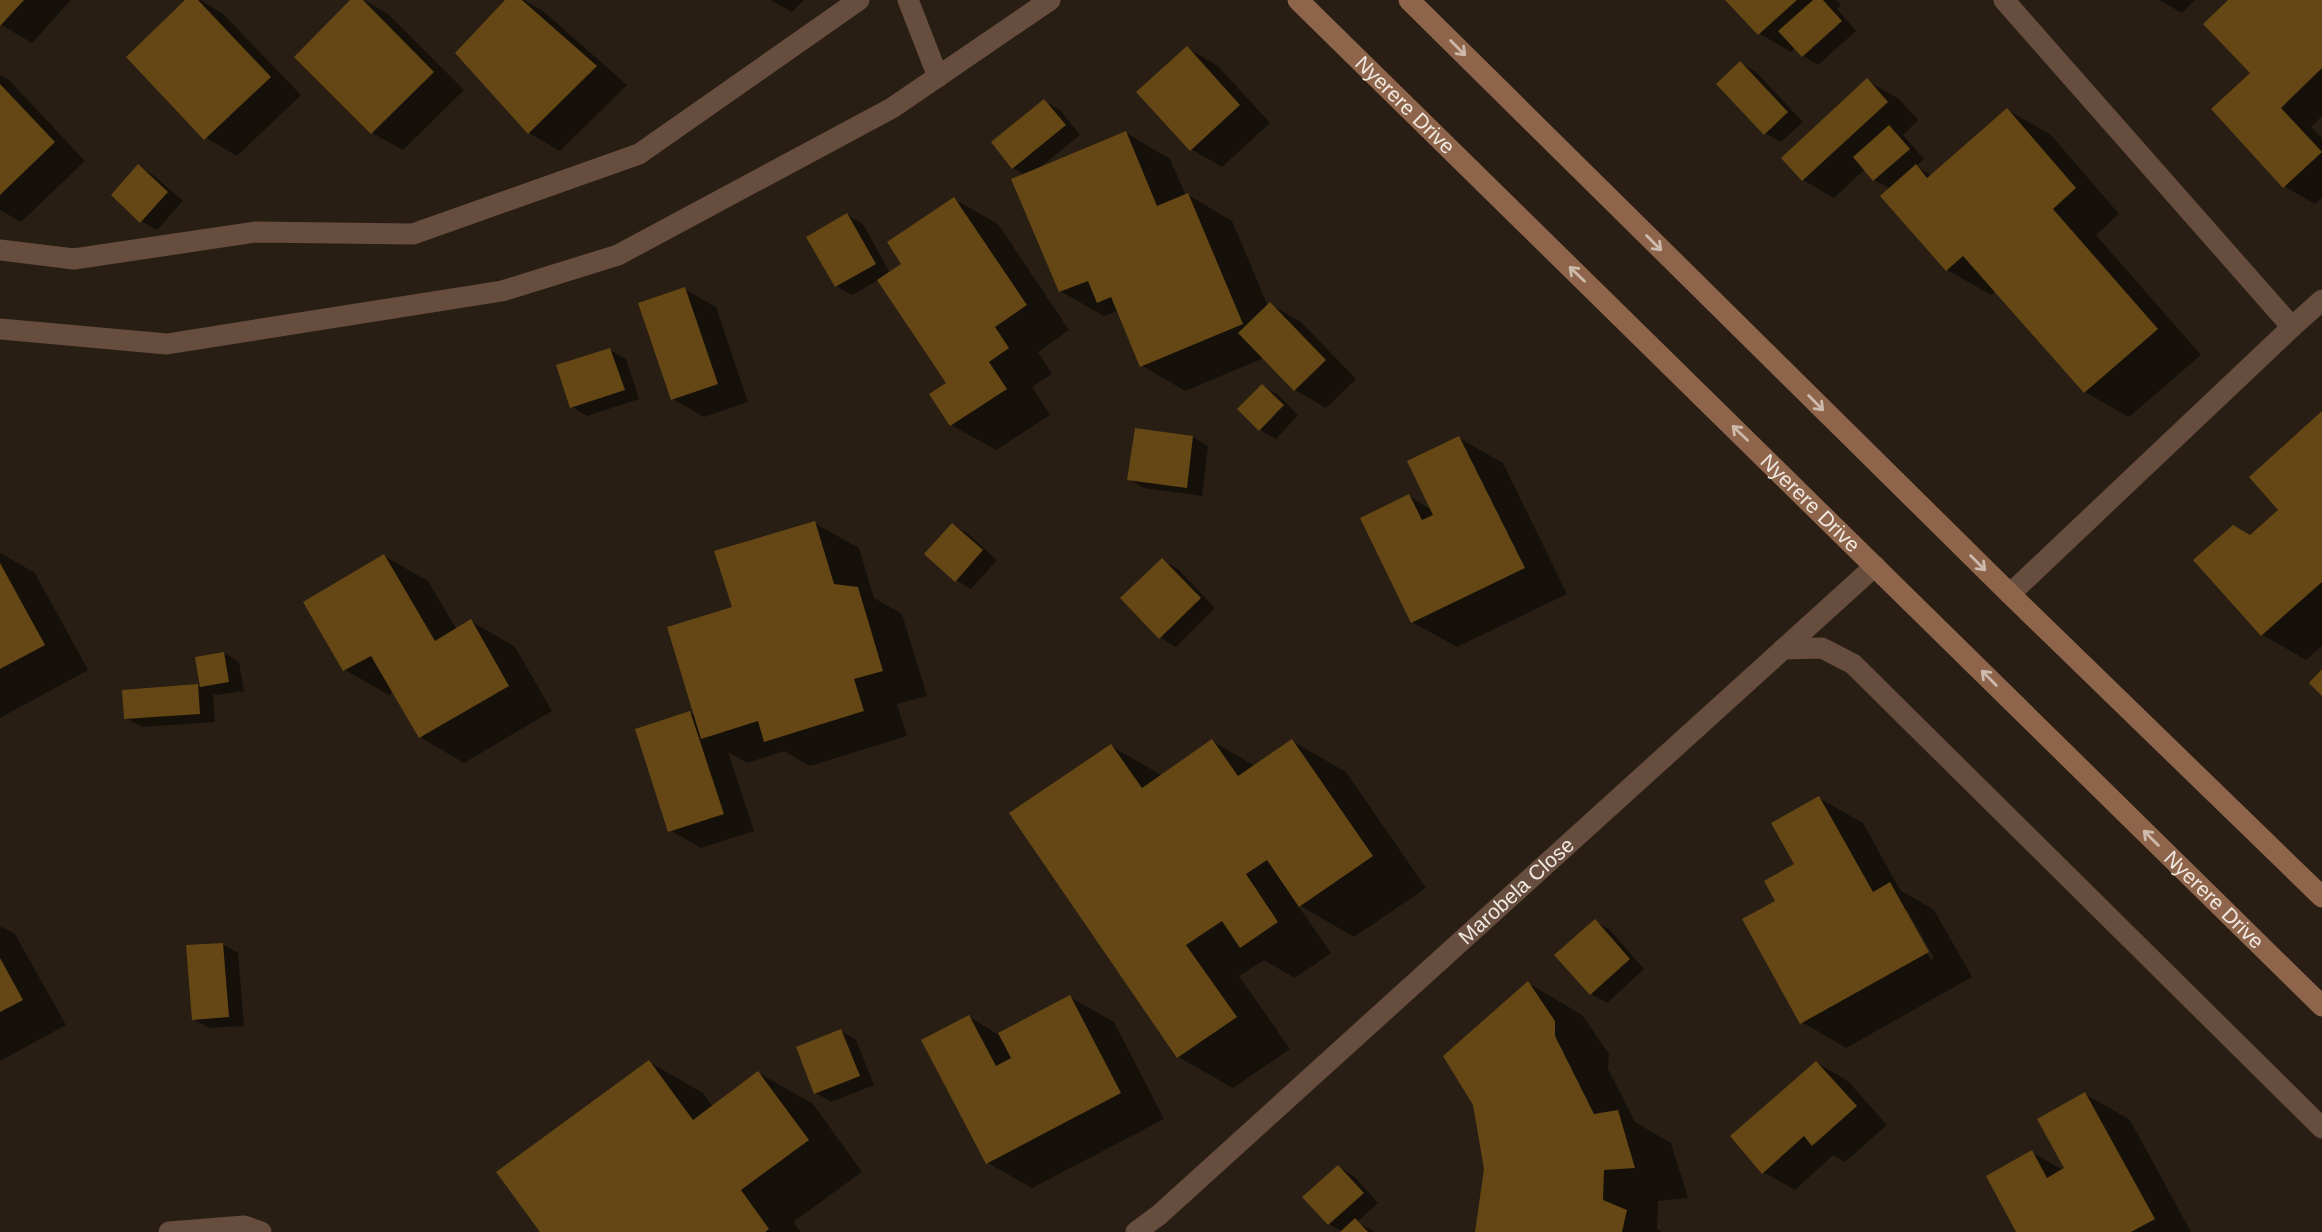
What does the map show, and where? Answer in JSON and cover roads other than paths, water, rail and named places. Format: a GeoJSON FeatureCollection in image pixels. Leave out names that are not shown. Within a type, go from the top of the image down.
{"type":"FeatureCollection","features":[{"type":"Feature","properties":{"kind":"main road","name":"Nyerere Drive"},"geometry":{"type":"LineString","coordinates":[[1298,0],[2322,1006]]}},
{"type":"Feature","properties":{"kind":"main road"},"geometry":{"type":"LineString","coordinates":[[1409,0],[2010,594],[2322,897]]}},
{"type":"Feature","properties":{"kind":"street"},"geometry":{"type":"LineString","coordinates":[[0,250],[74,259],[256,232],[413,234],[639,154],[859,0]]}},
{"type":"Feature","properties":{"kind":"street"},"geometry":{"type":"LineString","coordinates":[[908,0],[938,76]]}},
{"type":"Feature","properties":{"kind":"street"},"geometry":{"type":"LineString","coordinates":[[0,329],[167,344],[502,291],[618,255],[892,108],[1050,0]]}},
{"type":"Feature","properties":{"kind":"street"},"geometry":{"type":"LineString","coordinates":[[2004,0],[2292,327]]}},
{"type":"Feature","properties":{"kind":"street"},"geometry":{"type":"LineString","coordinates":[[2010,594],[2322,300]]}},
{"type":"Feature","properties":{"kind":"street","name":"Marobela Close"},"geometry":{"type":"LineString","coordinates":[[1136,1232],[1165,1223],[1875,566]]}},
{"type":"Feature","properties":{"kind":"street"},"geometry":{"type":"LineString","coordinates":[[1783,649],[1822,648],[1853,664],[2322,1128]]}},
{"type":"Feature","properties":{"kind":"street"},"geometry":{"type":"LineString","coordinates":[[169,1232],[244,1226],[261,1232]]}}]}
